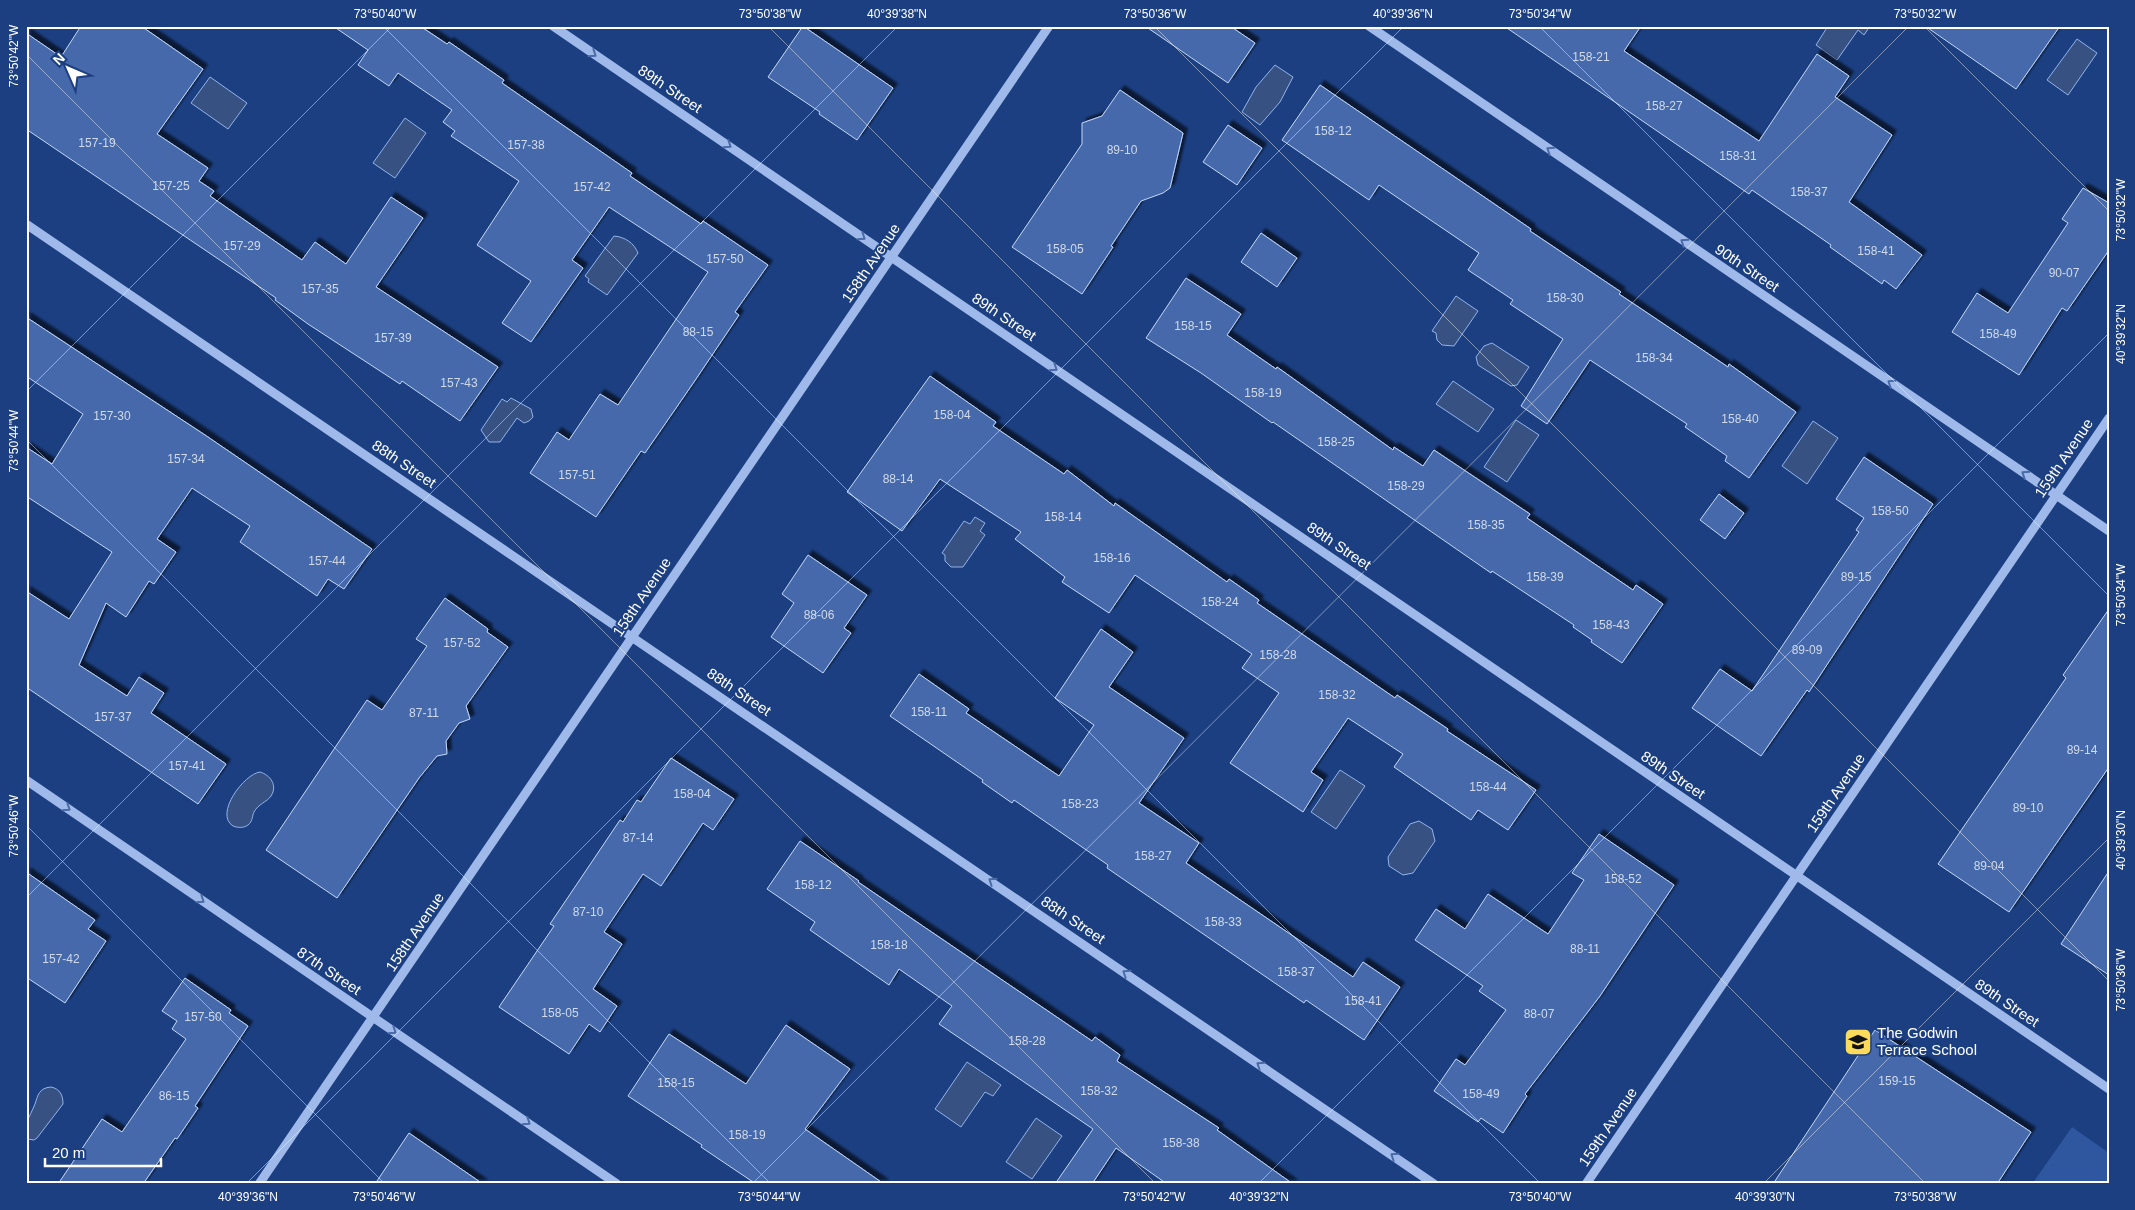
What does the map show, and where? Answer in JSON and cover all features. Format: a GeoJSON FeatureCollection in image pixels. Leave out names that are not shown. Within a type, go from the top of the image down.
{"type":"FeatureCollection","features":[{"type":"Feature","properties":{"kind":"street","name":"89th Street"},"geometry":{"type":"LineString","coordinates":[[553,26],[2109,1089]]}},
{"type":"Feature","properties":{"kind":"street","name":"158th Avenue"},"geometry":{"type":"LineString","coordinates":[[259,1184],[1049,26]]}},
{"type":"Feature","properties":{"kind":"street","name":"90th Street"},"geometry":{"type":"LineString","coordinates":[[1369,26],[2109,532]]}},
{"type":"Feature","properties":{"kind":"street","name":"88th Street"},"geometry":{"type":"LineString","coordinates":[[26,224],[1434,1184]]}},
{"type":"Feature","properties":{"kind":"street","name":"159th Avenue"},"geometry":{"type":"LineString","coordinates":[[1586,1184],[2109,418]]}},
{"type":"Feature","properties":{"kind":"street","name":"87th Street"},"geometry":{"type":"LineString","coordinates":[[26,780],[617,1184]]}},
{"type":"Feature","properties":{"kind":"shaded area"},"geometry":{"type":"Polygon","coordinates":[[[1828,26],[1870,26],[1864,35],[1858,30],[1837,60],[1816,45],[1828,26]]]}},
{"type":"Feature","properties":{"kind":"shaded area"},"geometry":{"type":"Polygon","coordinates":[[[2077,39],[2097,53],[2068,95],[2047,80],[2077,39]]]}},
{"type":"Feature","properties":{"kind":"shaded area"},"geometry":{"type":"Polygon","coordinates":[[[1275,65],[1293,77],[1280,102],[1260,125],[1242,112],[1256,87],[1275,65]]]}},
{"type":"Feature","properties":{"kind":"shaded area"},"geometry":{"type":"Polygon","coordinates":[[[210,77],[247,103],[228,129],[191,103],[210,77]]]}},
{"type":"Feature","properties":{"kind":"shaded area"},"geometry":{"type":"Polygon","coordinates":[[[405,118],[426,133],[395,178],[373,163],[405,118]]]}},
{"type":"Feature","properties":{"kind":"shaded area"},"geometry":{"type":"Polygon","coordinates":[[[614,236],[629,241],[638,253],[607,295],[588,282],[589,279],[585,276],[614,236]]]}},
{"type":"Feature","properties":{"kind":"shaded area"},"geometry":{"type":"Polygon","coordinates":[[[1456,296],[1478,311],[1454,346],[1442,345],[1437,340],[1436,333],[1432,331],[1456,296]]]}},
{"type":"Feature","properties":{"kind":"shaded area"},"geometry":{"type":"Polygon","coordinates":[[[1492,343],[1529,367],[1517,385],[1511,386],[1478,365],[1476,357],[1484,346],[1492,343]]]}},
{"type":"Feature","properties":{"kind":"shaded area"},"geometry":{"type":"Polygon","coordinates":[[[1453,381],[1494,409],[1478,432],[1436,404],[1453,381]]]}},
{"type":"Feature","properties":{"kind":"shaded area"},"geometry":{"type":"Polygon","coordinates":[[[511,398],[531,409],[533,417],[524,423],[517,418],[500,442],[489,442],[481,430],[502,399],[507,402],[511,398]]]}},
{"type":"Feature","properties":{"kind":"shaded area"},"geometry":{"type":"Polygon","coordinates":[[[1516,420],[1539,435],[1507,482],[1484,467],[1516,420]]]}},
{"type":"Feature","properties":{"kind":"shaded area"},"geometry":{"type":"Polygon","coordinates":[[[1813,421],[1838,438],[1807,484],[1782,466],[1813,421]]]}},
{"type":"Feature","properties":{"kind":"shaded area"},"geometry":{"type":"Polygon","coordinates":[[[975,517],[985,523],[980,531],[985,535],[963,567],[951,567],[945,561],[945,555],[942,553],[964,521],[970,524],[975,517]]]}},
{"type":"Feature","properties":{"kind":"shaded area"},"geometry":{"type":"Polygon","coordinates":[[[1340,770],[1365,786],[1336,829],[1311,812],[1340,770]]]}},
{"type":"Feature","properties":{"kind":"shaded area"},"geometry":{"type":"Polygon","coordinates":[[[260,772],[267,775],[272,781],[274,788],[271,796],[256,809],[248,825],[245,827],[233,826],[228,820],[227,813],[233,795],[253,774],[260,772]]]}},
{"type":"Feature","properties":{"kind":"shaded area"},"geometry":{"type":"Polygon","coordinates":[[[1419,821],[1432,829],[1435,841],[1413,873],[1403,875],[1389,866],[1388,857],[1410,824],[1419,821]]]}},
{"type":"Feature","properties":{"kind":"shaded area"},"geometry":{"type":"Polygon","coordinates":[[[967,1062],[1001,1085],[993,1096],[985,1092],[961,1127],[935,1109],[967,1062]]]}},
{"type":"Feature","properties":{"kind":"shaded area"},"geometry":{"type":"Polygon","coordinates":[[[51,1087],[57,1089],[60,1093],[63,1104],[37,1138],[34,1140],[27,1139],[28,1120],[38,1095],[41,1090],[51,1087]]]}},
{"type":"Feature","properties":{"kind":"shaded area"},"geometry":{"type":"Polygon","coordinates":[[[1036,1118],[1062,1136],[1032,1179],[1006,1162],[1036,1118]]]}},
{"type":"Feature","properties":{"kind":"shaded area"},"geometry":{"type":"Polygon","coordinates":[[[2072,1127],[2109,1153],[2109,1184],[2032,1184],[2072,1127]]]}},
{"type":"Feature","properties":{"kind":"building"},"geometry":{"type":"Polygon","coordinates":[[[81,26],[141,26],[203,69],[157,134],[208,168],[199,181],[214,191],[210,196],[302,260],[315,242],[346,264],[391,197],[423,218],[376,287],[498,367],[460,421],[402,381],[400,384],[308,324],[275,300],[276,298],[26,129],[26,33],[61,57],[81,26]]]}},
{"type":"Feature","properties":{"kind":"building"},"geometry":{"type":"Polygon","coordinates":[[[333,26],[420,26],[447,44],[449,42],[504,80],[502,83],[632,173],[630,176],[701,224],[703,221],[768,265],[735,312],[739,315],[694,382],[645,453],[641,451],[596,517],[530,473],[557,432],[569,440],[600,394],[618,405],[708,272],[609,207],[572,260],[583,268],[531,342],[502,323],[531,281],[477,245],[519,181],[451,136],[455,131],[443,122],[452,110],[398,73],[389,86],[358,65],[368,50],[333,26]]]}},
{"type":"Feature","properties":{"kind":"building"},"geometry":{"type":"Polygon","coordinates":[[[803,26],[893,88],[857,140],[768,77],[803,26]]]}},
{"type":"Feature","properties":{"kind":"building"},"geometry":{"type":"Polygon","coordinates":[[[1145,26],[1230,26],[1255,43],[1228,83],[1145,26]]]}},
{"type":"Feature","properties":{"kind":"building"},"geometry":{"type":"Polygon","coordinates":[[[1504,26],[1641,26],[1624,51],[1759,141],[1817,54],[1849,76],[1835,97],[1892,135],[1849,202],[1922,255],[1896,289],[1884,280],[1882,284],[1830,247],[1831,245],[1752,190],[1749,194],[1504,26]]]}},
{"type":"Feature","properties":{"kind":"building"},"geometry":{"type":"Polygon","coordinates":[[[1925,26],[2060,26],[2016,89],[1925,26]]]}},
{"type":"Feature","properties":{"kind":"building"},"geometry":{"type":"Polygon","coordinates":[[[1320,85],[1531,229],[1530,231],[1621,292],[1619,294],[1728,367],[1729,364],[1796,412],[1749,478],[1725,461],[1727,456],[1685,427],[1687,424],[1590,360],[1547,424],[1521,406],[1563,339],[1510,304],[1513,300],[1468,270],[1479,253],[1379,185],[1369,200],[1282,140],[1320,85]]]}},
{"type":"Feature","properties":{"kind":"building"},"geometry":{"type":"Polygon","coordinates":[[[1120,90],[1183,133],[1170,188],[1163,193],[1141,201],[1082,294],[1012,247],[1082,144],[1082,123],[1102,116],[1120,90]]]}},
{"type":"Feature","properties":{"kind":"building"},"geometry":{"type":"Polygon","coordinates":[[[1228,125],[1262,148],[1237,185],[1203,162],[1228,125]]]}},
{"type":"Feature","properties":{"kind":"building"},"geometry":{"type":"Polygon","coordinates":[[[2083,188],[2109,203],[2109,250],[2067,311],[2062,308],[2019,375],[1952,332],[1977,293],[2008,313],[2068,223],[2062,219],[2083,188]]]}},
{"type":"Feature","properties":{"kind":"building"},"geometry":{"type":"Polygon","coordinates":[[[1261,233],[1297,258],[1277,287],[1241,262],[1261,233]]]}},
{"type":"Feature","properties":{"kind":"building"},"geometry":{"type":"Polygon","coordinates":[[[1186,278],[1241,314],[1227,335],[1276,369],[1277,367],[1393,450],[1394,447],[1423,466],[1434,450],[1530,514],[1527,518],[1633,590],[1636,585],[1663,604],[1622,663],[1591,642],[1592,640],[1573,627],[1574,625],[1492,571],[1491,573],[1273,422],[1146,338],[1186,278]]]}},
{"type":"Feature","properties":{"kind":"building"},"geometry":{"type":"Polygon","coordinates":[[[26,317],[205,435],[372,549],[344,589],[328,579],[317,596],[240,542],[250,526],[192,488],[157,539],[176,552],[154,584],[149,581],[126,617],[106,603],[79,665],[127,696],[139,677],[164,693],[151,713],[226,764],[198,804],[26,687],[26,591],[69,619],[112,552],[26,496],[26,447],[52,464],[83,414],[26,376],[26,317]]]}},
{"type":"Feature","properties":{"kind":"building"},"geometry":{"type":"Polygon","coordinates":[[[930,376],[996,422],[993,426],[1064,474],[1067,470],[1114,506],[1115,503],[1227,582],[1229,579],[1259,600],[1257,603],[1395,698],[1397,695],[1448,729],[1447,731],[1536,790],[1508,830],[1478,810],[1471,820],[1394,767],[1403,754],[1348,718],[1311,772],[1323,780],[1303,812],[1230,763],[1279,693],[1242,668],[1252,654],[1135,575],[1109,613],[1062,582],[1065,577],[1015,539],[1021,532],[940,479],[902,531],[847,492],[930,376]]]}},
{"type":"Feature","properties":{"kind":"building"},"geometry":{"type":"Polygon","coordinates":[[[1864,457],[1933,504],[1809,692],[1807,690],[1761,756],[1692,708],[1720,669],[1752,691],[1859,532],[1856,530],[1864,518],[1836,499],[1864,457]]]}},
{"type":"Feature","properties":{"kind":"building"},"geometry":{"type":"Polygon","coordinates":[[[1719,494],[1744,513],[1725,539],[1700,520],[1719,494]]]}},
{"type":"Feature","properties":{"kind":"building"},"geometry":{"type":"Polygon","coordinates":[[[808,555],[867,595],[844,628],[851,633],[823,673],[771,637],[794,603],[782,594],[808,555]]]}},
{"type":"Feature","properties":{"kind":"building"},"geometry":{"type":"Polygon","coordinates":[[[445,598],[488,629],[487,632],[508,647],[466,706],[470,719],[459,723],[446,741],[447,754],[437,756],[419,778],[337,898],[266,850],[367,700],[382,710],[427,646],[416,639],[445,598]]]}},
{"type":"Feature","properties":{"kind":"building"},"geometry":{"type":"Polygon","coordinates":[[[2109,609],[2109,767],[2009,912],[1938,864],[2066,678],[2063,675],[2109,609]]]}},
{"type":"Feature","properties":{"kind":"building"},"geometry":{"type":"Polygon","coordinates":[[[1101,629],[1133,652],[1109,687],[1184,738],[1139,803],[1199,843],[1186,863],[1353,977],[1363,962],[1400,987],[1364,1040],[1306,1000],[1304,1003],[1107,868],[1108,865],[1014,800],[1012,803],[982,782],[983,780],[890,716],[919,674],[969,709],[966,713],[1059,776],[1094,725],[1055,698],[1101,629]]]}},
{"type":"Feature","properties":{"kind":"building"},"geometry":{"type":"Polygon","coordinates":[[[671,758],[734,799],[713,830],[703,823],[661,886],[643,874],[604,932],[622,944],[593,989],[617,1006],[600,1032],[589,1024],[569,1054],[499,1007],[554,926],[550,924],[620,820],[623,822],[637,800],[641,802],[671,758]]]}},
{"type":"Feature","properties":{"kind":"building"},"geometry":{"type":"Polygon","coordinates":[[[1599,834],[1674,885],[1600,996],[1525,1094],[1527,1096],[1503,1133],[1481,1118],[1478,1122],[1434,1091],[1456,1059],[1465,1065],[1506,1010],[1479,991],[1483,986],[1415,940],[1436,909],[1465,929],[1488,894],[1548,934],[1584,880],[1572,873],[1599,834]]]}},
{"type":"Feature","properties":{"kind":"building"},"geometry":{"type":"Polygon","coordinates":[[[800,841],[1092,1041],[1095,1037],[1120,1055],[1117,1061],[1219,1128],[1217,1130],[1293,1184],[1167,1184],[1116,1148],[1092,1184],[1055,1184],[1093,1129],[939,1024],[952,1006],[899,969],[889,985],[810,930],[815,922],[767,889],[800,841]]]}},
{"type":"Feature","properties":{"kind":"building"},"geometry":{"type":"Polygon","coordinates":[[[2109,871],[2109,975],[2061,944],[2109,871]]]}},
{"type":"Feature","properties":{"kind":"building"},"geometry":{"type":"Polygon","coordinates":[[[26,872],[95,920],[88,929],[106,941],[65,1003],[26,977],[26,872]]]}},
{"type":"Feature","properties":{"kind":"building"},"geometry":{"type":"Polygon","coordinates":[[[185,978],[231,1010],[229,1013],[248,1026],[195,1106],[198,1108],[143,1184],[58,1184],[102,1119],[122,1132],[186,1039],[172,1029],[177,1021],[162,1011],[185,978]]]}},
{"type":"Feature","properties":{"kind":"building"},"geometry":{"type":"Polygon","coordinates":[[[786,1025],[850,1069],[805,1129],[884,1184],[756,1184],[701,1147],[702,1145],[628,1096],[669,1034],[746,1084],[786,1025]]]}},
{"type":"Feature","properties":{"kind":"building"},"geometry":{"type":"Polygon","coordinates":[[[1875,1030],[2031,1132],[1997,1184],[1773,1184],[1875,1030]]]}},
{"type":"Feature","properties":{"kind":"building"},"geometry":{"type":"Polygon","coordinates":[[[409,1133],[483,1184],[375,1184],[409,1133]]]}},
{"type":"Feature","properties":{"kind":"place","name":"The Godwin Terrace School"},"geometry":{"type":"Point","coordinates":[1858,1042]}}]}
